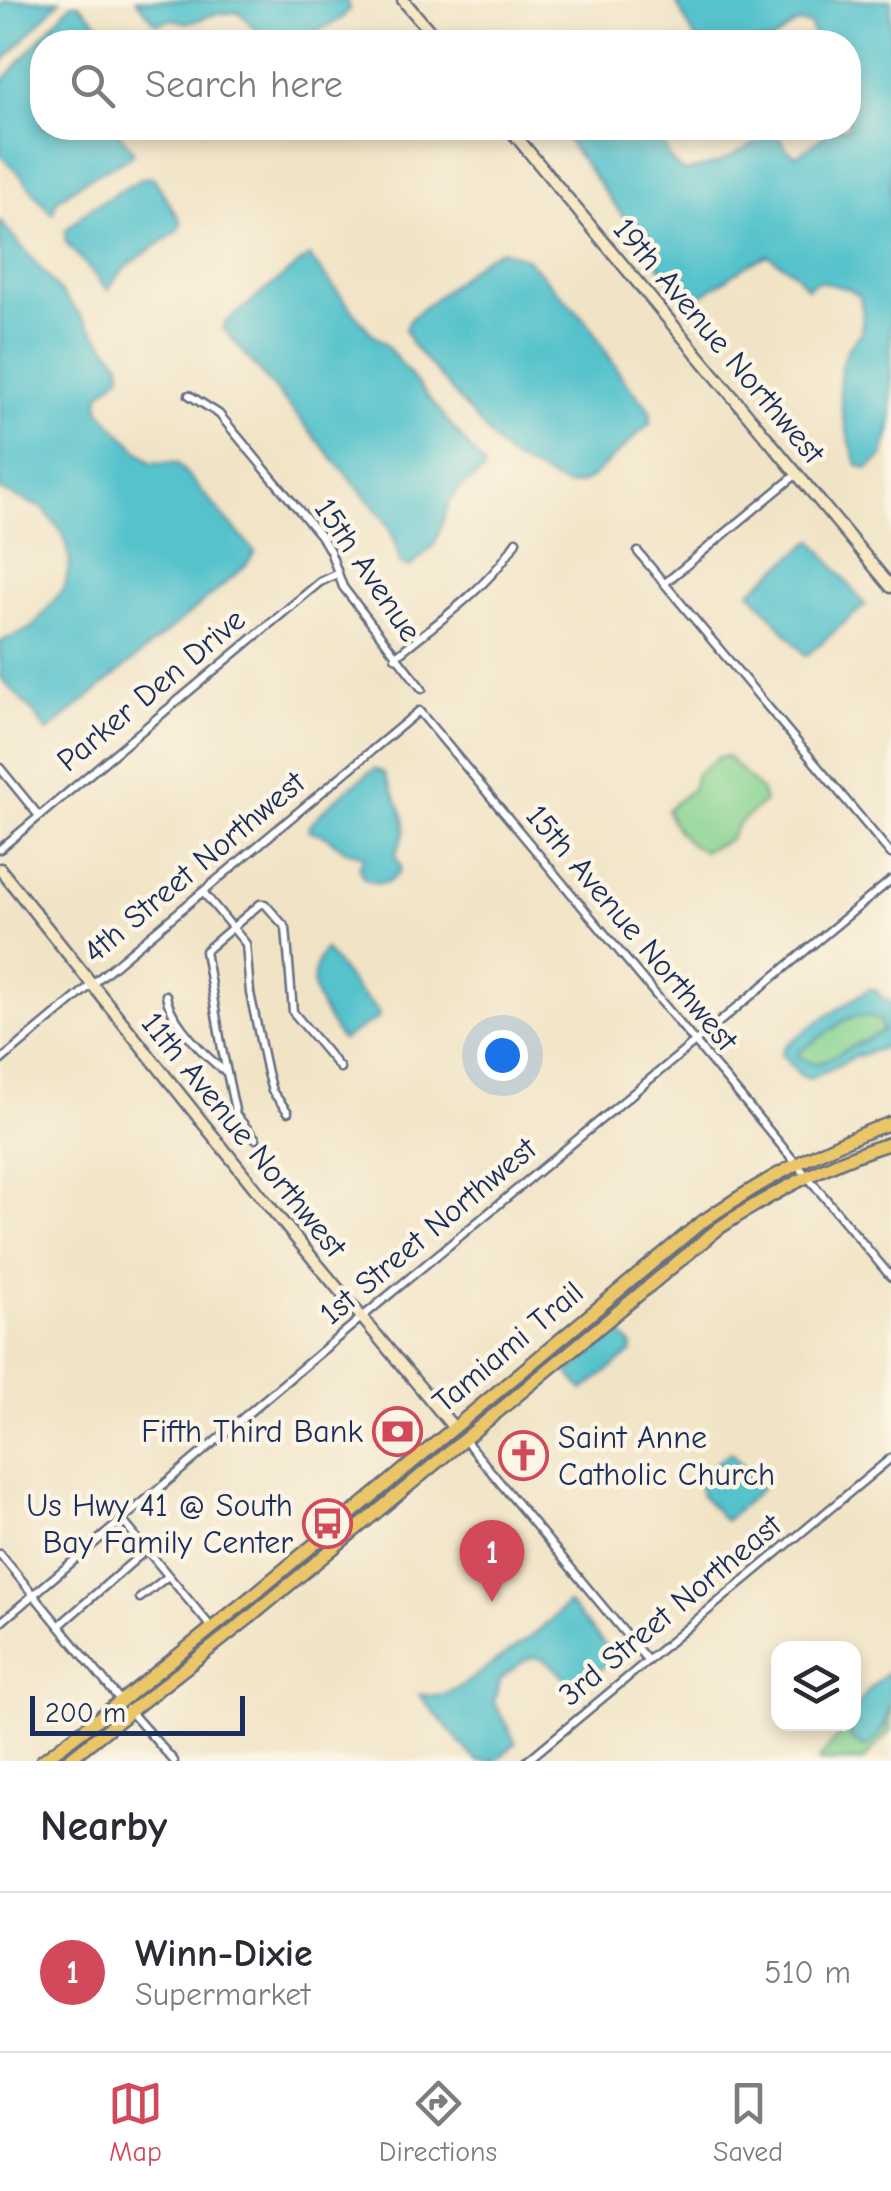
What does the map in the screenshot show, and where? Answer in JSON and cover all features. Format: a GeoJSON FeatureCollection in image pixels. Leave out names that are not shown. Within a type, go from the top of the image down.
{"type":"FeatureCollection","features":[{"type":"Feature","properties":{"kind":"main road","name":"Tamiami Trail"},"geometry":{"type":"LineString","coordinates":[[42,1761],[212,1628],[656,1258],[729,1202],[795,1164],[891,1123]]}},
{"type":"Feature","properties":{"kind":"main road","name":"Tamiami Trail"},"geometry":{"type":"LineString","coordinates":[[68,1761],[222,1640],[719,1228],[806,1176],[891,1142]]}},
{"type":"Feature","properties":{"kind":"main road"},"geometry":{"type":"LineString","coordinates":[[656,1258],[666,1271]]}},
{"type":"Feature","properties":{"kind":"main road"},"geometry":{"type":"LineString","coordinates":[[584,1319],[594,1331]]}},
{"type":"Feature","properties":{"kind":"main road"},"geometry":{"type":"LineString","coordinates":[[464,1439],[467,1427],[481,1414],[484,1402]]}},
{"type":"Feature","properties":{"kind":"main road"},"geometry":{"type":"LineString","coordinates":[[450,1451],[456,1436],[454,1428]]}},
{"type":"Feature","properties":{"kind":"street"},"geometry":{"type":"LineString","coordinates":[[403,0],[428,30]]}},
{"type":"Feature","properties":{"kind":"street","name":"19th Avenue Northwest"},"geometry":{"type":"LineString","coordinates":[[519,140],[891,587]]}},
{"type":"Feature","properties":{"kind":"street","name":"15th Avenue"},"geometry":{"type":"LineString","coordinates":[[189,394],[218,414],[301,511],[330,551],[342,587],[422,689]]}},
{"type":"Feature","properties":{"kind":"street"},"geometry":{"type":"LineString","coordinates":[[665,584],[797,474]]}},
{"type":"Feature","properties":{"kind":"street"},"geometry":{"type":"LineString","coordinates":[[395,657],[490,577],[516,542]]}},
{"type":"Feature","properties":{"kind":"street"},"geometry":{"type":"LineString","coordinates":[[638,552],[891,854]]}},
{"type":"Feature","properties":{"kind":"street","name":"Parker Den Drive"},"geometry":{"type":"LineString","coordinates":[[0,849],[320,582],[337,574]]}},
{"type":"Feature","properties":{"kind":"street","name":"4th Street Northwest"},"geometry":{"type":"LineString","coordinates":[[0,1061],[419,712]]}},
{"type":"Feature","properties":{"kind":"street","name":"15th Avenue Northwest"},"geometry":{"type":"LineString","coordinates":[[419,712],[891,1277]]}},
{"type":"Feature","properties":{"kind":"street"},"geometry":{"type":"LineString","coordinates":[[0,768],[39,816]]}},
{"type":"Feature","properties":{"kind":"street","name":"11th Avenue Northwest"},"geometry":{"type":"LineString","coordinates":[[0,869],[454,1428]]}},
{"type":"Feature","properties":{"kind":"street","name":"1st Street Northwest"},"geometry":{"type":"LineString","coordinates":[[0,1623],[891,880]]}},
{"type":"Feature","properties":{"kind":"street"},"geometry":{"type":"LineString","coordinates":[[203,892],[246,944],[250,992],[272,1091],[288,1112]]}},
{"type":"Feature","properties":{"kind":"street"},"geometry":{"type":"LineString","coordinates":[[256,1139],[236,1115],[204,950],[260,904],[265,904],[286,928],[294,1012],[340,1068]]}},
{"type":"Feature","properties":{"kind":"street"},"geometry":{"type":"LineString","coordinates":[[166,995],[168,1008],[213,1062],[227,1072]]}},
{"type":"Feature","properties":{"kind":"street"},"geometry":{"type":"LineString","coordinates":[[464,1439],[648,1661]]}},
{"type":"Feature","properties":{"kind":"street","name":"3rd Street Northeast"},"geometry":{"type":"LineString","coordinates":[[527,1761],[891,1458]]}},
{"type":"Feature","properties":{"kind":"street"},"geometry":{"type":"LineString","coordinates":[[122,1520],[222,1640]]}},
{"type":"Feature","properties":{"kind":"street"},"geometry":{"type":"LineString","coordinates":[[60,1626],[146,1550]]}},
{"type":"Feature","properties":{"kind":"street"},"geometry":{"type":"LineString","coordinates":[[0,1554],[174,1761]]}},
{"type":"Feature","properties":{"kind":"street"},"geometry":{"type":"LineString","coordinates":[[140,1598],[167,1576]]}},
{"type":"Feature","properties":{"kind":"green space"},"geometry":{"type":"Polygon","coordinates":[[[727,756],[762,792],[765,801],[738,824],[729,840],[704,851],[681,835],[667,810],[692,789],[696,774],[719,757],[727,756]]]}},
{"type":"Feature","properties":{"kind":"green space"},"geometry":{"type":"Polygon","coordinates":[[[855,1016],[880,1021],[883,1031],[820,1063],[798,1057],[799,1052],[855,1016]]]}},
{"type":"Feature","properties":{"kind":"green space"},"geometry":{"type":"Polygon","coordinates":[[[891,1704],[891,1730],[863,1761],[818,1761],[842,1731],[847,1731],[851,1739],[885,1729],[891,1704]]]}},
{"type":"Feature","properties":{"kind":"water"},"geometry":{"type":"Polygon","coordinates":[[[5,0],[60,0],[0,65],[0,5],[5,0]]]}},
{"type":"Feature","properties":{"kind":"water"},"geometry":{"type":"Polygon","coordinates":[[[136,0],[347,0],[349,10],[341,19],[319,30],[256,30],[239,12],[189,23],[173,19],[157,24],[136,0]]]}},
{"type":"Feature","properties":{"kind":"water"},"geometry":{"type":"Polygon","coordinates":[[[675,0],[891,0],[891,427],[883,456],[867,469],[857,464],[840,394],[846,352],[861,334],[860,297],[849,289],[818,281],[807,288],[794,272],[768,255],[698,298],[672,283],[567,140],[665,140],[669,157],[685,172],[718,163],[761,140],[783,140],[796,156],[819,140],[861,140],[861,30],[812,30],[811,25],[797,23],[787,30],[691,30],[675,0]]]}},
{"type":"Feature","properties":{"kind":"water"},"geometry":{"type":"Polygon","coordinates":[[[72,3],[78,3],[105,30],[48,30],[72,3]]]}},
{"type":"Feature","properties":{"kind":"water"},"geometry":{"type":"Polygon","coordinates":[[[30,50],[30,140],[124,140],[133,155],[82,182],[56,201],[51,213],[0,155],[0,84],[30,50]]]}},
{"type":"Feature","properties":{"kind":"water"},"geometry":{"type":"Polygon","coordinates":[[[153,177],[181,222],[179,230],[129,265],[109,290],[65,241],[66,230],[88,210],[143,178],[153,177]]]}},
{"type":"Feature","properties":{"kind":"water"},"geometry":{"type":"Polygon","coordinates":[[[0,221],[120,362],[121,374],[100,394],[99,409],[151,462],[177,463],[255,552],[214,593],[47,732],[0,677],[0,642],[32,628],[65,587],[70,561],[63,534],[44,509],[0,490],[0,221]]]}},
{"type":"Feature","properties":{"kind":"water"},"geometry":{"type":"Polygon","coordinates":[[[501,250],[526,258],[588,323],[622,377],[650,410],[651,422],[580,484],[566,486],[507,456],[412,344],[405,329],[409,320],[485,257],[501,250]]]}},
{"type":"Feature","properties":{"kind":"water"},"geometry":{"type":"Polygon","coordinates":[[[309,256],[485,467],[460,488],[449,503],[435,544],[410,567],[400,563],[384,519],[223,328],[309,256]]]}},
{"type":"Feature","properties":{"kind":"water"},"geometry":{"type":"Polygon","coordinates":[[[813,540],[865,605],[806,656],[750,591],[813,540]]]}},
{"type":"Feature","properties":{"kind":"water"},"geometry":{"type":"Polygon","coordinates":[[[375,769],[384,773],[405,822],[397,851],[401,867],[394,877],[380,883],[363,878],[359,867],[362,855],[346,851],[324,835],[308,830],[328,806],[375,769]]]}},
{"type":"Feature","properties":{"kind":"water"},"geometry":{"type":"Polygon","coordinates":[[[325,949],[379,1012],[378,1018],[342,1040],[314,989],[316,968],[325,949]]]}},
{"type":"Feature","properties":{"kind":"water"},"geometry":{"type":"Polygon","coordinates":[[[869,989],[891,1002],[891,1045],[810,1079],[801,1076],[781,1054],[784,1047],[869,989]],[[870,1016],[845,1020],[799,1052],[798,1057],[820,1063],[883,1031],[880,1021],[870,1016]]]}},
{"type":"Feature","properties":{"kind":"water"},"geometry":{"type":"Polygon","coordinates":[[[621,1333],[632,1346],[631,1353],[583,1390],[568,1372],[621,1333]]]}},
{"type":"Feature","properties":{"kind":"water"},"geometry":{"type":"Polygon","coordinates":[[[731,1452],[762,1488],[725,1521],[701,1494],[696,1478],[731,1452]]]}},
{"type":"Feature","properties":{"kind":"water"},"geometry":{"type":"Polygon","coordinates":[[[568,1603],[615,1656],[576,1690],[543,1659],[532,1657],[522,1662],[500,1679],[494,1702],[516,1743],[495,1761],[476,1761],[419,1695],[441,1696],[463,1685],[541,1629],[568,1603]]]}},
{"type":"Feature","properties":{"kind":"water"},"geometry":{"type":"Polygon","coordinates":[[[891,1669],[885,1723],[866,1747],[853,1740],[847,1731],[861,1731],[861,1700],[891,1669]]]}},
{"type":"Feature","properties":{"kind":"place","name":"Fifth Third Bank"},"geometry":{"type":"Point","coordinates":[398,1431]}},
{"type":"Feature","properties":{"kind":"place","name":"Saint Anne Catholic Church"},"geometry":{"type":"Point","coordinates":[523,1455]}},
{"type":"Feature","properties":{"kind":"place","name":"Us Hwy 41 @ South Bay Family Center"},"geometry":{"type":"Point","coordinates":[328,1523]}},
{"type":"Feature","properties":{"kind":"place","name":"Winn-Dixie"},"geometry":{"type":"Point","coordinates":[492,1602]}}]}
